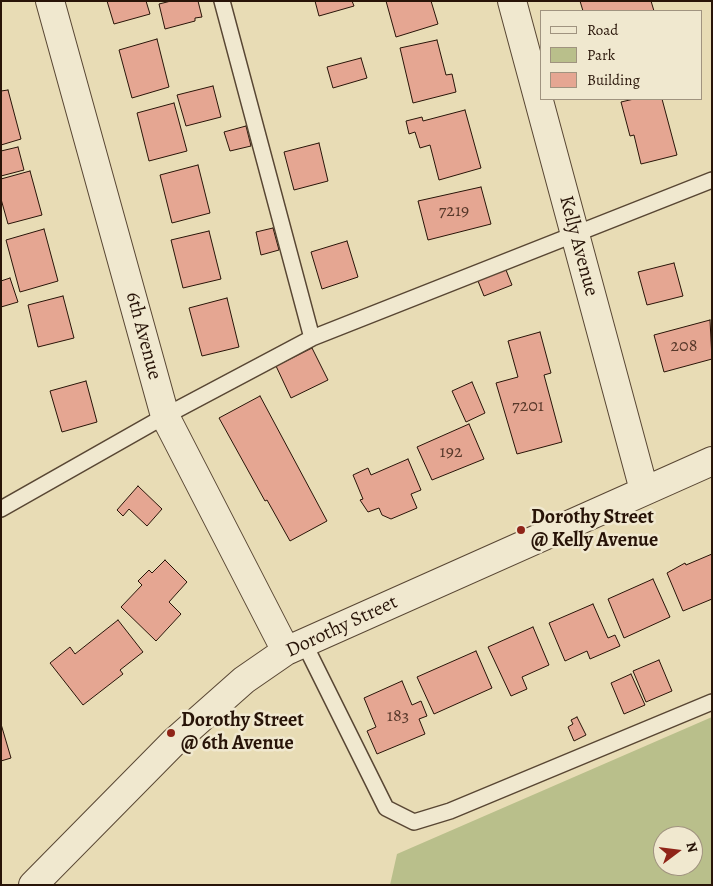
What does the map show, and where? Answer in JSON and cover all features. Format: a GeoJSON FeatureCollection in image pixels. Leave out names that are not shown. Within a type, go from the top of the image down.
{"type":"FeatureCollection","features":[{"type":"Feature","properties":{"kind":"street","name":"6th Avenue"},"geometry":{"type":"LineString","coordinates":[[50,1],[165,416],[295,647]]}},
{"type":"Feature","properties":{"kind":"street","name":"Kelly Avenue"},"geometry":{"type":"LineString","coordinates":[[512,1],[644,490]]}},
{"type":"Feature","properties":{"kind":"street","name":"Dorothy Street"},"geometry":{"type":"LineString","coordinates":[[33,885],[174,742],[244,680],[295,647],[712,461]]}},
{"type":"Feature","properties":{"kind":"lane"},"geometry":{"type":"LineString","coordinates":[[222,1],[312,338]]}},
{"type":"Feature","properties":{"kind":"lane"},"geometry":{"type":"LineString","coordinates":[[1,509],[165,416],[312,338],[712,180]]}},
{"type":"Feature","properties":{"kind":"lane"},"geometry":{"type":"LineString","coordinates":[[295,647],[386,808],[414,822],[450,811],[712,702]]}},
{"type":"Feature","properties":{"kind":"green space"},"geometry":{"type":"Polygon","coordinates":[[[712,717],[712,885],[390,885],[397,854],[712,717]]]}},
{"type":"Feature","properties":{"kind":"building"},"geometry":{"type":"Polygon","coordinates":[[[107,1],[146,1],[150,14],[114,24],[107,1]]]}},
{"type":"Feature","properties":{"kind":"building"},"geometry":{"type":"Polygon","coordinates":[[[171,1],[198,1],[202,17],[195,18],[195,21],[165,29],[159,4],[171,1]]]}},
{"type":"Feature","properties":{"kind":"building"},"geometry":{"type":"Polygon","coordinates":[[[315,1],[352,1],[354,6],[319,16],[315,1]]]}},
{"type":"Feature","properties":{"kind":"building"},"geometry":{"type":"Polygon","coordinates":[[[386,1],[431,1],[438,24],[396,37],[386,1]]]}},
{"type":"Feature","properties":{"kind":"building"},"geometry":{"type":"Polygon","coordinates":[[[580,1],[651,1],[654,10],[583,10],[580,1]]]}},
{"type":"Feature","properties":{"kind":"building"},"geometry":{"type":"Polygon","coordinates":[[[157,39],[169,87],[132,98],[119,50],[157,39]]]}},
{"type":"Feature","properties":{"kind":"building"},"geometry":{"type":"Polygon","coordinates":[[[437,40],[446,75],[452,74],[456,92],[413,103],[400,48],[437,40]]]}},
{"type":"Feature","properties":{"kind":"building"},"geometry":{"type":"Polygon","coordinates":[[[361,58],[367,78],[333,88],[327,67],[361,58]]]}},
{"type":"Feature","properties":{"kind":"building"},"geometry":{"type":"Polygon","coordinates":[[[213,86],[221,117],[186,126],[177,95],[213,86]]]}},
{"type":"Feature","properties":{"kind":"building"},"geometry":{"type":"Polygon","coordinates":[[[8,90],[21,139],[1,145],[1,91],[8,90]]]}},
{"type":"Feature","properties":{"kind":"building"},"geometry":{"type":"Polygon","coordinates":[[[630,100],[662,100],[677,155],[641,164],[634,135],[630,136],[621,102],[630,100]]]}},
{"type":"Feature","properties":{"kind":"building"},"geometry":{"type":"Polygon","coordinates":[[[174,103],[187,151],[149,161],[137,113],[174,103]]]}},
{"type":"Feature","properties":{"kind":"building"},"geometry":{"type":"Polygon","coordinates":[[[465,110],[481,168],[439,180],[430,145],[420,148],[415,132],[409,134],[406,121],[422,117],[423,121],[465,110]]]}},
{"type":"Feature","properties":{"kind":"building"},"geometry":{"type":"Polygon","coordinates":[[[246,126],[251,146],[230,151],[224,132],[246,126]]]}},
{"type":"Feature","properties":{"kind":"building"},"geometry":{"type":"Polygon","coordinates":[[[319,143],[328,181],[294,190],[284,152],[319,143]]]}},
{"type":"Feature","properties":{"kind":"building"},"geometry":{"type":"Polygon","coordinates":[[[18,147],[24,170],[1,176],[1,151],[18,147]]]}},
{"type":"Feature","properties":{"kind":"building"},"geometry":{"type":"Polygon","coordinates":[[[198,165],[210,213],[172,223],[160,175],[198,165]]]}},
{"type":"Feature","properties":{"kind":"building"},"geometry":{"type":"Polygon","coordinates":[[[30,171],[42,215],[8,224],[1,199],[1,179],[30,171]]]}},
{"type":"Feature","properties":{"kind":"building"},"geometry":{"type":"Polygon","coordinates":[[[481,187],[491,224],[428,240],[418,201],[481,187]]]}},
{"type":"Feature","properties":{"kind":"building"},"geometry":{"type":"Polygon","coordinates":[[[273,228],[279,250],[261,255],[256,232],[273,228]]]}},
{"type":"Feature","properties":{"kind":"building"},"geometry":{"type":"Polygon","coordinates":[[[44,229],[58,281],[20,292],[6,240],[44,229]]]}},
{"type":"Feature","properties":{"kind":"building"},"geometry":{"type":"Polygon","coordinates":[[[209,231],[221,279],[183,288],[171,240],[209,231]]]}},
{"type":"Feature","properties":{"kind":"building"},"geometry":{"type":"Polygon","coordinates":[[[347,241],[358,277],[322,289],[311,252],[347,241]]]}},
{"type":"Feature","properties":{"kind":"building"},"geometry":{"type":"Polygon","coordinates":[[[674,263],[683,296],[647,305],[638,272],[674,263]]]}},
{"type":"Feature","properties":{"kind":"building"},"geometry":{"type":"Polygon","coordinates":[[[504,265],[512,285],[484,296],[476,276],[504,265]]]}},
{"type":"Feature","properties":{"kind":"building"},"geometry":{"type":"Polygon","coordinates":[[[10,278],[18,302],[1,307],[1,281],[10,278]]]}},
{"type":"Feature","properties":{"kind":"building"},"geometry":{"type":"Polygon","coordinates":[[[63,296],[74,338],[38,347],[28,305],[63,296]]]}},
{"type":"Feature","properties":{"kind":"building"},"geometry":{"type":"Polygon","coordinates":[[[227,298],[239,347],[202,356],[189,308],[227,298]]]}},
{"type":"Feature","properties":{"kind":"building"},"geometry":{"type":"Polygon","coordinates":[[[710,320],[712,359],[664,372],[654,335],[710,320]]]}},
{"type":"Feature","properties":{"kind":"building"},"geometry":{"type":"Polygon","coordinates":[[[540,332],[551,373],[544,375],[562,442],[517,454],[496,383],[518,377],[508,341],[540,332]]]}},
{"type":"Feature","properties":{"kind":"building"},"geometry":{"type":"Polygon","coordinates":[[[312,348],[328,380],[291,398],[276,366],[312,348]]]}},
{"type":"Feature","properties":{"kind":"building"},"geometry":{"type":"Polygon","coordinates":[[[86,381],[97,422],[62,432],[50,391],[86,381]]]}},
{"type":"Feature","properties":{"kind":"building"},"geometry":{"type":"Polygon","coordinates":[[[472,382],[485,413],[466,422],[452,391],[472,382]]]}},
{"type":"Feature","properties":{"kind":"building"},"geometry":{"type":"Polygon","coordinates":[[[260,396],[327,521],[290,541],[267,500],[265,501],[219,418],[260,396]]]}},
{"type":"Feature","properties":{"kind":"building"},"geometry":{"type":"Polygon","coordinates":[[[469,424],[484,459],[432,480],[417,447],[469,424]]]}},
{"type":"Feature","properties":{"kind":"building"},"geometry":{"type":"Polygon","coordinates":[[[408,459],[421,490],[411,494],[417,508],[391,519],[382,515],[379,508],[368,512],[360,500],[363,499],[353,475],[368,468],[371,475],[408,459]]]}},
{"type":"Feature","properties":{"kind":"building"},"geometry":{"type":"Polygon","coordinates":[[[138,486],[162,509],[147,526],[129,509],[123,516],[117,510],[138,486]]]}},
{"type":"Feature","properties":{"kind":"building"},"geometry":{"type":"Polygon","coordinates":[[[712,554],[712,599],[683,611],[667,573],[685,563],[686,565],[712,554]]]}},
{"type":"Feature","properties":{"kind":"building"},"geometry":{"type":"Polygon","coordinates":[[[165,560],[187,582],[169,602],[181,614],[156,641],[121,607],[142,585],[138,581],[149,570],[152,573],[165,560]]]}},
{"type":"Feature","properties":{"kind":"building"},"geometry":{"type":"Polygon","coordinates":[[[653,579],[670,617],[624,638],[608,599],[653,579]]]}},
{"type":"Feature","properties":{"kind":"building"},"geometry":{"type":"Polygon","coordinates":[[[593,604],[608,638],[615,635],[620,646],[590,659],[587,651],[565,661],[549,623],[593,604]]]}},
{"type":"Feature","properties":{"kind":"building"},"geometry":{"type":"Polygon","coordinates":[[[118,620],[143,652],[120,670],[123,674],[83,705],[50,663],[70,647],[75,654],[118,620]]]}},
{"type":"Feature","properties":{"kind":"building"},"geometry":{"type":"Polygon","coordinates":[[[533,627],[549,665],[522,677],[527,689],[511,696],[488,647],[533,627]]]}},
{"type":"Feature","properties":{"kind":"building"},"geometry":{"type":"Polygon","coordinates":[[[476,651],[492,688],[434,714],[417,677],[476,651]]]}},
{"type":"Feature","properties":{"kind":"building"},"geometry":{"type":"Polygon","coordinates":[[[659,660],[672,691],[646,702],[633,671],[659,660]]]}},
{"type":"Feature","properties":{"kind":"building"},"geometry":{"type":"Polygon","coordinates":[[[631,674],[645,705],[624,714],[611,683],[631,674]]]}},
{"type":"Feature","properties":{"kind":"building"},"geometry":{"type":"Polygon","coordinates":[[[402,681],[412,705],[421,701],[427,716],[419,719],[425,734],[377,754],[367,731],[376,727],[364,698],[402,681]]]}},
{"type":"Feature","properties":{"kind":"building"},"geometry":{"type":"Polygon","coordinates":[[[577,717],[586,735],[574,741],[568,727],[573,724],[571,720],[577,717]]]}},
{"type":"Feature","properties":{"kind":"building"},"geometry":{"type":"Polygon","coordinates":[[[1,724],[11,758],[1,761],[1,724]]]}},
{"type":"Feature","properties":{"kind":"place","name":"Dorothy Street @ Kelly Avenue"},"geometry":{"type":"Point","coordinates":[521,530]}},
{"type":"Feature","properties":{"kind":"place","name":"Dorothy Street @ 6th Avenue"},"geometry":{"type":"Point","coordinates":[171,733]}}]}
